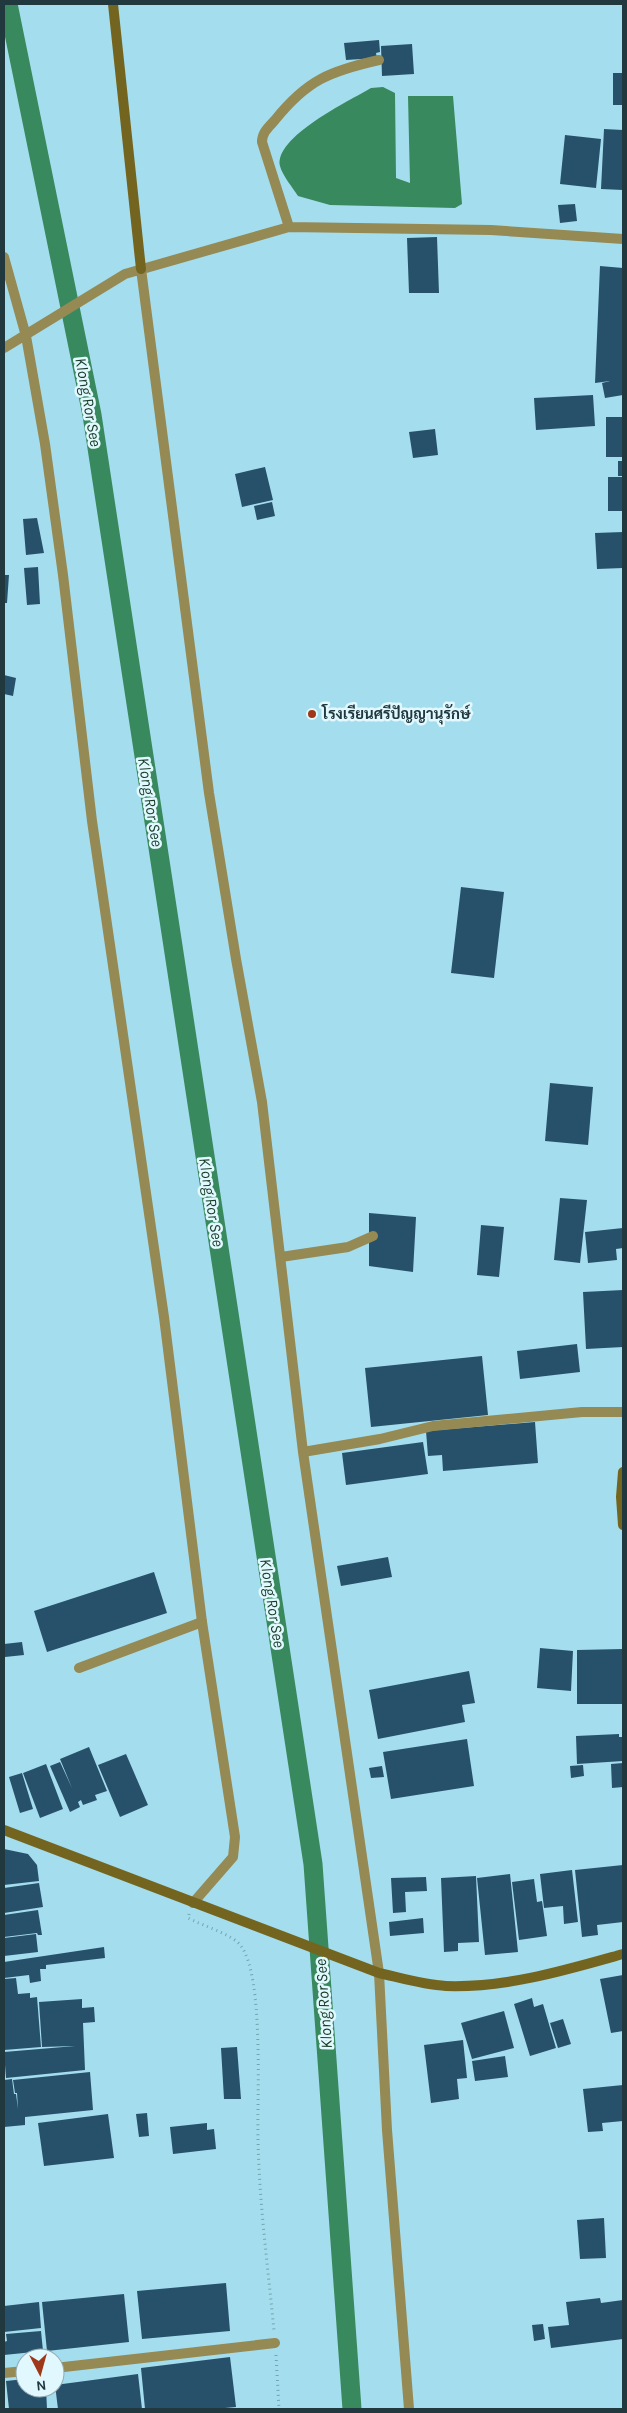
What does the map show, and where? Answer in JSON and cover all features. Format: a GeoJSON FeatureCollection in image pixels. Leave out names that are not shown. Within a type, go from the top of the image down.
{"type":"FeatureCollection","features":[{"type":"Feature","properties":{"kind":"street"},"geometry":{"type":"LineString","coordinates":[[113,4],[141,269],[209,793],[262,1102],[302,1452],[379,1973],[387,2130],[409,2409]]}},
{"type":"Feature","properties":{"kind":"street"},"geometry":{"type":"LineString","coordinates":[[290,228],[262,142],[263,134],[287,105],[322,78],[339,70],[379,60]]}},
{"type":"Feature","properties":{"kind":"street"},"geometry":{"type":"LineString","coordinates":[[4,348],[125,274],[290,228],[491,230],[623,239]]}},
{"type":"Feature","properties":{"kind":"street"},"geometry":{"type":"LineString","coordinates":[[4,257],[26,336],[45,444],[63,575],[92,821],[164,1317],[202,1622],[226,1774],[235,1848],[233,1857],[193,1903]]}},
{"type":"Feature","properties":{"kind":"street"},"geometry":{"type":"LineString","coordinates":[[280,1257],[348,1246],[373,1236]]}},
{"type":"Feature","properties":{"kind":"street"},"geometry":{"type":"LineString","coordinates":[[302,1452],[380,1440],[433,1426],[582,1412],[623,1412]]}},
{"type":"Feature","properties":{"kind":"street"},"geometry":{"type":"LineString","coordinates":[[623,1472],[620,1497],[623,1525]]}},
{"type":"Feature","properties":{"kind":"street"},"geometry":{"type":"LineString","coordinates":[[79,1668],[202,1622]]}},
{"type":"Feature","properties":{"kind":"street"},"geometry":{"type":"LineString","coordinates":[[4,1830],[379,1973],[427,1984],[483,1985],[545,1975],[623,1954]]}},
{"type":"Feature","properties":{"kind":"street"},"geometry":{"type":"LineString","coordinates":[[65,2367],[275,2343]]}},
{"type":"Feature","properties":{"kind":"path"},"geometry":{"type":"LineString","coordinates":[[193,1903],[188,1918],[237,1941],[246,1955],[250,1967],[256,2021],[258,2147],[279,2409]]}},
{"type":"Feature","properties":{"kind":"shaded area"},"geometry":{"type":"Polygon","coordinates":[[[383,87],[395,93],[396,178],[410,183],[408,96],[453,96],[462,204],[455,208],[330,205],[298,196],[280,166],[281,155],[289,143],[300,132],[331,111],[371,88],[383,87]]]}},
{"type":"Feature","properties":{"kind":"building"},"geometry":{"type":"Polygon","coordinates":[[[379,40],[380,52],[376,53],[377,58],[346,60],[344,43],[379,40]]]}},
{"type":"Feature","properties":{"kind":"building"},"geometry":{"type":"Polygon","coordinates":[[[412,44],[414,74],[382,76],[381,46],[412,44]]]}},
{"type":"Feature","properties":{"kind":"building"},"geometry":{"type":"Polygon","coordinates":[[[613,73],[623,73],[623,105],[613,105],[613,73]]]}},
{"type":"Feature","properties":{"kind":"building"},"geometry":{"type":"Polygon","coordinates":[[[604,129],[623,130],[623,190],[601,189],[604,129]]]}},
{"type":"Feature","properties":{"kind":"building"},"geometry":{"type":"Polygon","coordinates":[[[565,135],[601,139],[596,188],[560,184],[565,135]]]}},
{"type":"Feature","properties":{"kind":"building"},"geometry":{"type":"Polygon","coordinates":[[[575,204],[577,221],[560,223],[558,205],[575,204]]]}},
{"type":"Feature","properties":{"kind":"building"},"geometry":{"type":"Polygon","coordinates":[[[437,237],[439,293],[409,293],[407,238],[437,237]]]}},
{"type":"Feature","properties":{"kind":"building"},"geometry":{"type":"Polygon","coordinates":[[[600,266],[623,268],[623,395],[605,398],[602,383],[610,381],[595,383],[600,266]]]}},
{"type":"Feature","properties":{"kind":"building"},"geometry":{"type":"Polygon","coordinates":[[[593,395],[595,426],[536,430],[534,398],[593,395]]]}},
{"type":"Feature","properties":{"kind":"building"},"geometry":{"type":"Polygon","coordinates":[[[606,417],[623,417],[623,457],[606,457],[606,417]]]}},
{"type":"Feature","properties":{"kind":"building"},"geometry":{"type":"Polygon","coordinates":[[[435,429],[438,455],[413,458],[409,432],[435,429]]]}},
{"type":"Feature","properties":{"kind":"building"},"geometry":{"type":"Polygon","coordinates":[[[618,461],[623,461],[623,476],[618,476],[618,461]]]}},
{"type":"Feature","properties":{"kind":"building"},"geometry":{"type":"Polygon","coordinates":[[[265,467],[273,500],[242,507],[235,474],[265,467]]]}},
{"type":"Feature","properties":{"kind":"building"},"geometry":{"type":"Polygon","coordinates":[[[608,477],[623,477],[623,511],[608,511],[608,477]]]}},
{"type":"Feature","properties":{"kind":"building"},"geometry":{"type":"Polygon","coordinates":[[[272,502],[275,516],[257,520],[254,506],[272,502]]]}},
{"type":"Feature","properties":{"kind":"building"},"geometry":{"type":"Polygon","coordinates":[[[37,518],[44,553],[26,555],[23,519],[37,518]]]}},
{"type":"Feature","properties":{"kind":"building"},"geometry":{"type":"Polygon","coordinates":[[[623,532],[623,568],[597,569],[595,533],[623,532]]]}},
{"type":"Feature","properties":{"kind":"building"},"geometry":{"type":"Polygon","coordinates":[[[38,567],[40,604],[27,605],[24,568],[38,567]]]}},
{"type":"Feature","properties":{"kind":"building"},"geometry":{"type":"Polygon","coordinates":[[[4,575],[9,575],[7,603],[4,603],[4,575]]]}},
{"type":"Feature","properties":{"kind":"building"},"geometry":{"type":"Polygon","coordinates":[[[4,675],[16,678],[13,696],[4,694],[4,675]]]}},
{"type":"Feature","properties":{"kind":"building"},"geometry":{"type":"Polygon","coordinates":[[[461,887],[504,892],[494,978],[451,973],[461,887]]]}},
{"type":"Feature","properties":{"kind":"building"},"geometry":{"type":"Polygon","coordinates":[[[550,1083],[593,1087],[588,1145],[545,1141],[550,1083]]]}},
{"type":"Feature","properties":{"kind":"building"},"geometry":{"type":"Polygon","coordinates":[[[560,1198],[587,1200],[580,1263],[554,1260],[560,1198]]]}},
{"type":"Feature","properties":{"kind":"building"},"geometry":{"type":"Polygon","coordinates":[[[369,1213],[416,1217],[413,1272],[369,1266],[369,1213]]]}},
{"type":"Feature","properties":{"kind":"building"},"geometry":{"type":"Polygon","coordinates":[[[481,1225],[504,1227],[499,1277],[477,1275],[481,1225]]]}},
{"type":"Feature","properties":{"kind":"building"},"geometry":{"type":"Polygon","coordinates":[[[623,1228],[623,1248],[616,1249],[617,1260],[588,1263],[585,1232],[623,1228]]]}},
{"type":"Feature","properties":{"kind":"building"},"geometry":{"type":"Polygon","coordinates":[[[623,1290],[623,1347],[586,1349],[583,1292],[623,1290]]]}},
{"type":"Feature","properties":{"kind":"building"},"geometry":{"type":"Polygon","coordinates":[[[577,1344],[580,1372],[520,1379],[517,1351],[577,1344]]]}},
{"type":"Feature","properties":{"kind":"building"},"geometry":{"type":"Polygon","coordinates":[[[482,1356],[488,1415],[371,1427],[365,1368],[482,1356]]]}},
{"type":"Feature","properties":{"kind":"building"},"geometry":{"type":"Polygon","coordinates":[[[535,1422],[538,1463],[443,1471],[442,1455],[428,1456],[426,1431],[535,1422]]]}},
{"type":"Feature","properties":{"kind":"building"},"geometry":{"type":"Polygon","coordinates":[[[423,1442],[428,1474],[346,1485],[342,1453],[423,1442]]]}},
{"type":"Feature","properties":{"kind":"building"},"geometry":{"type":"Polygon","coordinates":[[[388,1557],[392,1577],[341,1586],[337,1566],[388,1557]]]}},
{"type":"Feature","properties":{"kind":"building"},"geometry":{"type":"Polygon","coordinates":[[[154,1572],[167,1613],[47,1652],[34,1611],[154,1572]]]}},
{"type":"Feature","properties":{"kind":"building"},"geometry":{"type":"Polygon","coordinates":[[[22,1642],[24,1655],[5,1657],[4,1644],[22,1642]]]}},
{"type":"Feature","properties":{"kind":"building"},"geometry":{"type":"Polygon","coordinates":[[[540,1648],[573,1651],[571,1691],[537,1688],[540,1648]]]}},
{"type":"Feature","properties":{"kind":"building"},"geometry":{"type":"Polygon","coordinates":[[[623,1649],[623,1704],[577,1704],[577,1650],[623,1649]]]}},
{"type":"Feature","properties":{"kind":"building"},"geometry":{"type":"Polygon","coordinates":[[[469,1671],[475,1703],[462,1705],[465,1722],[378,1739],[369,1690],[469,1671]]]}},
{"type":"Feature","properties":{"kind":"building"},"geometry":{"type":"Polygon","coordinates":[[[619,1734],[619,1737],[623,1737],[623,1761],[577,1764],[576,1736],[619,1734]]]}},
{"type":"Feature","properties":{"kind":"building"},"geometry":{"type":"Polygon","coordinates":[[[467,1739],[474,1786],[391,1799],[383,1752],[467,1739]]]}},
{"type":"Feature","properties":{"kind":"building"},"geometry":{"type":"Polygon","coordinates":[[[89,1747],[107,1791],[95,1795],[97,1800],[83,1805],[81,1800],[78,1802],[80,1807],[70,1812],[50,1766],[60,1762],[72,1788],[60,1759],[89,1747]]]}},
{"type":"Feature","properties":{"kind":"building"},"geometry":{"type":"Polygon","coordinates":[[[126,1754],[148,1805],[120,1817],[98,1765],[126,1754]]]}},
{"type":"Feature","properties":{"kind":"building"},"geometry":{"type":"Polygon","coordinates":[[[623,1763],[623,1787],[612,1788],[611,1764],[623,1763]]]}},
{"type":"Feature","properties":{"kind":"building"},"geometry":{"type":"Polygon","coordinates":[[[46,1764],[63,1809],[40,1818],[23,1773],[46,1764]]]}},
{"type":"Feature","properties":{"kind":"building"},"geometry":{"type":"Polygon","coordinates":[[[583,1765],[584,1776],[571,1778],[570,1766],[583,1765]]]}},
{"type":"Feature","properties":{"kind":"building"},"geometry":{"type":"Polygon","coordinates":[[[382,1766],[384,1777],[371,1778],[369,1768],[382,1766]]]}},
{"type":"Feature","properties":{"kind":"building"},"geometry":{"type":"Polygon","coordinates":[[[22,1773],[33,1809],[20,1813],[9,1777],[22,1773]]]}},
{"type":"Feature","properties":{"kind":"building"},"geometry":{"type":"Polygon","coordinates":[[[4,1849],[28,1854],[37,1865],[39,1881],[4,1885],[4,1849]]]}},
{"type":"Feature","properties":{"kind":"building"},"geometry":{"type":"Polygon","coordinates":[[[623,1865],[623,1922],[597,1925],[598,1935],[582,1937],[575,1870],[623,1865]]]}},
{"type":"Feature","properties":{"kind":"building"},"geometry":{"type":"Polygon","coordinates":[[[572,1870],[578,1922],[564,1924],[563,1906],[544,1908],[540,1874],[572,1870]]]}},
{"type":"Feature","properties":{"kind":"building"},"geometry":{"type":"Polygon","coordinates":[[[510,1874],[518,1952],[485,1955],[477,1878],[510,1874]]]}},
{"type":"Feature","properties":{"kind":"building"},"geometry":{"type":"Polygon","coordinates":[[[476,1876],[479,1942],[458,1943],[458,1951],[444,1952],[441,1878],[476,1876]]]}},
{"type":"Feature","properties":{"kind":"building"},"geometry":{"type":"Polygon","coordinates":[[[426,1877],[427,1891],[405,1892],[406,1912],[393,1913],[391,1878],[426,1877]]]}},
{"type":"Feature","properties":{"kind":"building"},"geometry":{"type":"Polygon","coordinates":[[[534,1879],[537,1902],[542,1901],[547,1936],[519,1940],[512,1882],[534,1879]]]}},
{"type":"Feature","properties":{"kind":"building"},"geometry":{"type":"Polygon","coordinates":[[[39,1883],[43,1907],[4,1913],[4,1888],[39,1883]]]}},
{"type":"Feature","properties":{"kind":"building"},"geometry":{"type":"Polygon","coordinates":[[[38,1910],[42,1935],[37,1933],[4,1937],[4,1915],[38,1910]]]}},
{"type":"Feature","properties":{"kind":"building"},"geometry":{"type":"Polygon","coordinates":[[[423,1918],[424,1933],[390,1936],[389,1922],[423,1918]]]}},
{"type":"Feature","properties":{"kind":"building"},"geometry":{"type":"Polygon","coordinates":[[[36,1934],[38,1952],[4,1956],[4,1938],[36,1934]]]}},
{"type":"Feature","properties":{"kind":"building"},"geometry":{"type":"Polygon","coordinates":[[[104,1947],[105,1958],[46,1965],[46,1969],[40,1969],[41,1981],[30,1983],[29,1975],[4,1978],[4,1962],[104,1947]]]}},
{"type":"Feature","properties":{"kind":"building"},"geometry":{"type":"Polygon","coordinates":[[[623,1975],[623,2031],[611,2033],[600,1979],[623,1975]]]}},
{"type":"Feature","properties":{"kind":"building"},"geometry":{"type":"Polygon","coordinates":[[[16,1978],[18,1994],[30,1993],[30,1998],[37,1997],[41,2047],[4,2050],[4,1979],[16,1978]]]}},
{"type":"Feature","properties":{"kind":"building"},"geometry":{"type":"Polygon","coordinates":[[[532,1998],[534,2007],[543,2004],[556,2048],[530,2056],[514,2004],[532,1998]]]}},
{"type":"Feature","properties":{"kind":"building"},"geometry":{"type":"Polygon","coordinates":[[[82,1999],[82,2008],[94,2007],[95,2022],[83,2023],[85,2070],[6,2078],[4,2052],[75,2046],[42,2047],[39,2002],[82,1999]]]}},
{"type":"Feature","properties":{"kind":"building"},"geometry":{"type":"Polygon","coordinates":[[[504,2011],[514,2048],[472,2059],[461,2023],[504,2011]]]}},
{"type":"Feature","properties":{"kind":"building"},"geometry":{"type":"Polygon","coordinates":[[[563,2019],[571,2044],[558,2048],[550,2023],[563,2019]]]}},
{"type":"Feature","properties":{"kind":"building"},"geometry":{"type":"Polygon","coordinates":[[[463,2040],[467,2078],[457,2079],[459,2099],[431,2103],[424,2045],[463,2040]]]}},
{"type":"Feature","properties":{"kind":"building"},"geometry":{"type":"Polygon","coordinates":[[[237,2047],[241,2099],[224,2099],[221,2048],[237,2047]]]}},
{"type":"Feature","properties":{"kind":"building"},"geometry":{"type":"Polygon","coordinates":[[[505,2056],[508,2077],[475,2081],[472,2061],[505,2056]]]}},
{"type":"Feature","properties":{"kind":"building"},"geometry":{"type":"Polygon","coordinates":[[[90,2072],[93,2110],[25,2117],[25,2125],[4,2127],[4,2080],[12,2079],[18,2109],[17,2093],[15,2093],[13,2080],[90,2072]]]}},
{"type":"Feature","properties":{"kind":"building"},"geometry":{"type":"Polygon","coordinates":[[[623,2085],[623,2121],[602,2123],[603,2131],[588,2132],[583,2089],[623,2085]]]}},
{"type":"Feature","properties":{"kind":"building"},"geometry":{"type":"Polygon","coordinates":[[[147,2113],[149,2136],[139,2137],[136,2114],[147,2113]]]}},
{"type":"Feature","properties":{"kind":"building"},"geometry":{"type":"Polygon","coordinates":[[[108,2114],[114,2158],[44,2166],[38,2123],[108,2114]]]}},
{"type":"Feature","properties":{"kind":"building"},"geometry":{"type":"Polygon","coordinates":[[[207,2123],[207,2130],[214,2129],[216,2149],[173,2154],[170,2127],[207,2123]]]}},
{"type":"Feature","properties":{"kind":"building"},"geometry":{"type":"Polygon","coordinates":[[[604,2218],[606,2258],[580,2259],[577,2220],[604,2218]]]}},
{"type":"Feature","properties":{"kind":"building"},"geometry":{"type":"Polygon","coordinates":[[[226,2283],[230,2331],[142,2339],[137,2291],[226,2283]]]}},
{"type":"Feature","properties":{"kind":"building"},"geometry":{"type":"Polygon","coordinates":[[[124,2294],[129,2342],[65,2349],[47,2348],[42,2302],[124,2294]]]}},
{"type":"Feature","properties":{"kind":"building"},"geometry":{"type":"Polygon","coordinates":[[[600,2298],[601,2303],[623,2300],[623,2339],[551,2348],[548,2327],[569,2325],[566,2302],[600,2298]]]}},
{"type":"Feature","properties":{"kind":"building"},"geometry":{"type":"Polygon","coordinates":[[[39,2302],[41,2328],[4,2332],[4,2306],[39,2302]]]}},
{"type":"Feature","properties":{"kind":"building"},"geometry":{"type":"Polygon","coordinates":[[[543,2324],[545,2339],[534,2341],[532,2325],[543,2324]]]}},
{"type":"Feature","properties":{"kind":"building"},"geometry":{"type":"Polygon","coordinates":[[[41,2331],[43,2348],[15,2348],[15,2354],[4,2355],[4,2342],[7,2341],[6,2334],[41,2331]]]}},
{"type":"Feature","properties":{"kind":"building"},"geometry":{"type":"Polygon","coordinates":[[[230,2357],[236,2407],[214,2409],[145,2409],[141,2368],[230,2357]]]}},
{"type":"Feature","properties":{"kind":"building"},"geometry":{"type":"Polygon","coordinates":[[[138,2374],[142,2409],[58,2409],[57,2398],[65,2398],[65,2384],[138,2374]]]}},
{"type":"Feature","properties":{"kind":"building"},"geometry":{"type":"Polygon","coordinates":[[[15,2380],[15,2398],[46,2398],[47,2409],[9,2409],[6,2381],[15,2380]]]}},
{"type":"Feature","properties":{"kind":"waterway","name":"Klong Ror See"},"geometry":{"type":"LineString","coordinates":[[8,4],[92,415],[313,1864],[352,2409]]}},
{"type":"Feature","properties":{"kind":"place","name":"โรงเรียนศรีปัญญานุรักษ์"},"geometry":{"type":"Point","coordinates":[312,714]}}]}
